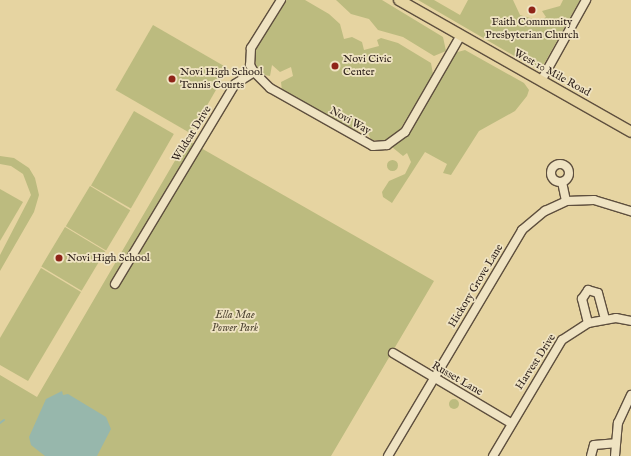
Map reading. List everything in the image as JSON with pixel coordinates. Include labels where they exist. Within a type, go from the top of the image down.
[{"type":"main road","name":"West 10 Mile Road","points":[[405,2],[631,132]]},
{"type":"street","points":[[254,72],[250,65],[251,48],[281,0]]},
{"type":"street","points":[[541,80],[586,0]]},
{"type":"street","name":"Novi Way","points":[[254,72],[270,88],[358,138],[373,146],[387,145],[405,132],[461,35]]},
{"type":"street","name":"Wildcat Drive","points":[[115,284],[234,84],[254,72]]},
{"type":"street","points":[[562,182],[566,202]]},
{"type":"street","name":"Hickory Grove Lane","points":[[388,456],[522,230],[545,211],[566,202],[594,200],[631,211]]},
{"type":"street","points":[[588,323],[582,299],[588,290],[598,293],[605,319]]},
{"type":"street","name":"Harvest Drive","points":[[493,456],[555,348],[570,333],[588,323],[605,319],[631,321]]},
{"type":"street","name":"Russet Lane","points":[[392,354],[511,423]]},
{"type":"street","points":[[615,456],[615,443],[620,418],[631,395]]},
{"type":"street","points":[[591,456],[594,445],[615,443]]},
{"type":"green space","points":[[287,0],[305,0],[329,14],[340,24],[344,39],[352,37],[362,42],[364,50],[379,46],[377,40],[381,38],[398,43],[431,63],[433,74],[398,133],[387,140],[371,140],[367,130],[354,125],[358,130],[354,132],[282,91],[281,82],[293,76],[291,67],[280,72],[272,65],[270,76],[259,74],[255,60],[256,49]]},
{"type":"green space","points":[[336,0],[382,0],[443,37],[446,51],[434,56],[403,37],[378,30],[369,19],[351,14]]},
{"type":"green space","points":[[418,0],[434,0],[460,15],[468,0],[513,0],[520,15],[540,21],[546,17],[542,11],[560,6],[563,0],[580,0],[544,64],[535,68]]},
{"type":"green space","name":"Novi High School Tennis Courts","points":[[153,25],[228,68],[191,133],[116,90]]},
{"type":"green space","points":[[465,50],[524,83],[529,90],[527,96],[515,111],[479,131],[451,175],[443,173],[447,164],[425,152],[392,203],[383,197],[382,192],[389,181],[405,174],[411,162],[407,153],[403,156],[392,147],[409,132],[454,53]]},
{"type":"green space","points":[[134,111],[174,134],[131,208],[91,185]]},
{"type":"green space","name":"Ella Mae Power Park","points":[[187,140],[434,281],[331,456],[0,456],[0,375],[37,397]]},
{"type":"green space","points":[[0,156],[14,158],[29,168],[35,178],[39,195],[34,212],[0,271],[0,255],[31,195],[23,174],[11,166],[0,164]]},
{"type":"green space","points":[[392,159],[396,161],[398,165],[396,169],[392,171],[388,169],[386,165],[388,161]]},
{"type":"green space","points":[[90,186],[130,210],[106,250],[66,226]]},
{"type":"green space","points":[[0,189],[23,202],[0,241]]},
{"type":"green space","points":[[65,227],[105,251],[82,291],[41,266]]},
{"type":"green space","points":[[41,268],[81,292],[28,381],[0,365],[0,338]]},
{"type":"green space","points":[[454,399],[459,404],[454,409],[449,404]]},
{"type":"water","points":[[62,391],[63,395],[68,394],[106,417],[111,429],[97,456],[45,456],[31,445],[29,437],[46,399]]},
{"type":"waterway","points":[[0,423],[4,420]]},
{"type":"place","name":"Faith Community Presbyterian Church","points":[[532,10]]},
{"type":"place","name":"Novi Civic Center","points":[[335,66]]},
{"type":"place","name":"Novi High School Tennis Courts","points":[[172,79]]},
{"type":"place","name":"Novi High School","points":[[59,258]]}]
